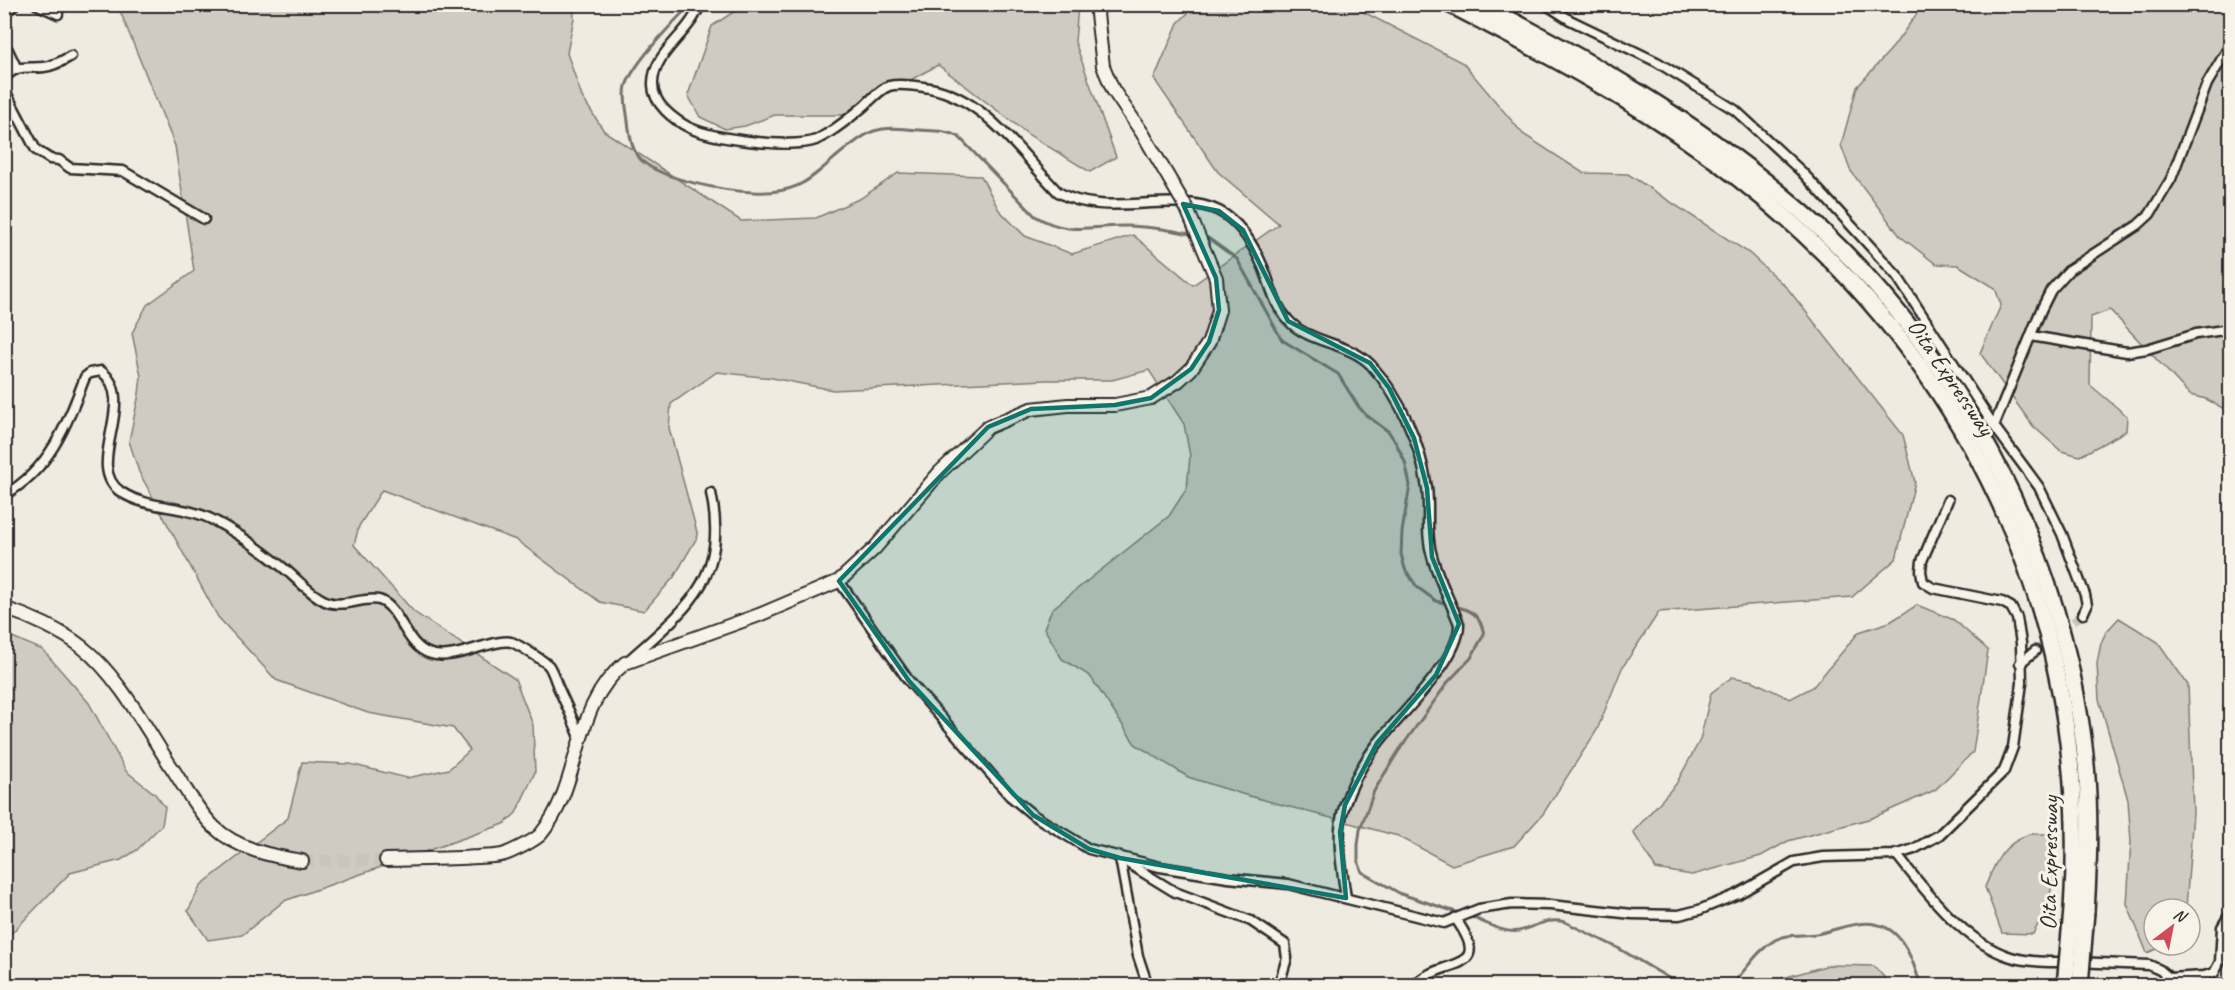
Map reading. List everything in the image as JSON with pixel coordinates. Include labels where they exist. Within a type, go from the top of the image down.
[{"type":"highway","name":"Oita Expressway","points":[[1449,4],[1600,85],[1732,172],[1832,260],[1920,364],[1964,432],[2013,528],[2051,643],[2066,722],[2074,792],[2080,986]]},
{"type":"highway","name":"Oita Expressway","points":[[1480,4],[1608,73],[1686,123],[1784,197],[1842,252],[1891,304],[1933,356],[1965,406],[1997,462],[2046,576],[2064,638],[2080,719],[2088,792],[2088,866],[2065,986]]},
{"type":"street","points":[[4,14],[15,4]]},
{"type":"street","points":[[36,4],[58,14]]},
{"type":"street","points":[[701,4],[656,68],[653,85],[657,102],[690,128],[716,135],[779,144],[799,143],[816,140],[843,122],[886,87],[893,85],[930,88],[953,95],[993,122],[1052,185],[1071,200],[1089,203],[1194,204],[1219,212],[1243,230],[1263,267],[1275,301],[1288,321],[1299,330],[1344,347],[1370,363],[1389,388],[1414,438],[1427,488],[1429,541],[1432,557],[1460,624],[1460,632],[1436,675],[1377,743],[1355,780],[1344,809],[1340,832],[1341,866],[1346,898]]},
{"type":"street","points":[[625,663],[770,610],[839,581],[875,548],[940,472],[988,427],[1031,409],[1068,405],[1115,405],[1151,398],[1178,381],[1191,369],[1209,342],[1219,310],[1216,278],[1186,210],[1143,134],[1113,90],[1103,66],[1097,14],[1100,4]]},
{"type":"street","points":[[1545,4],[1570,20],[1657,62],[1735,110],[1760,131],[1809,180],[1898,276],[1994,426],[2039,488],[2058,525],[2085,595],[2087,605],[2083,614]]},
{"type":"street","points":[[1994,426],[2051,290],[2069,270],[2138,225],[2150,214],[2171,179],[2207,84],[2230,45]]},
{"type":"street","points":[[4,47],[8,50],[17,69]]},
{"type":"street","points":[[4,79],[12,70],[58,64],[71,56]]},
{"type":"street","points":[[4,89],[36,150],[50,159],[59,160],[70,168],[123,171],[204,219]]},
{"type":"street","points":[[2031,336],[2127,352],[2147,349],[2196,334],[2230,329]]},
{"type":"street","points":[[4,495],[20,487],[50,454],[66,428],[85,377],[90,373],[101,371],[110,377],[115,390],[107,470],[112,484],[120,491],[136,500],[183,508],[215,521],[264,552],[314,594],[327,602],[378,600],[386,604],[413,643],[430,654],[444,655],[490,644],[511,642],[549,665],[580,737]]},
{"type":"street","points":[[386,860],[504,855],[540,836],[560,803],[574,765],[580,737],[598,694],[610,676],[682,612],[707,577],[716,525],[711,493]]},
{"type":"street","points":[[839,581],[909,681],[1010,796],[1033,815],[1089,849],[1120,858],[1228,878],[1288,884],[1444,922],[1479,909],[1512,904],[1550,905],[1632,914],[1679,915],[1699,910],[1738,894],[1794,862],[1823,857],[1896,854],[1914,849],[1938,835],[2004,771],[2013,747],[2022,683],[2021,643],[2017,618],[2012,608],[1992,598],[1933,588],[1923,582],[1922,561],[1948,500]]},
{"type":"street","points":[[4,608],[22,614],[66,636],[82,647],[111,676],[189,794],[215,827],[242,845],[271,856],[302,861]]},
{"type":"street","points":[[2020,663],[2035,651]]},
{"type":"street","points":[[1896,854],[1920,885],[1969,934],[1998,952],[2035,962],[2149,965],[2179,986]]},
{"type":"street","points":[[1120,858],[1138,956],[1148,986]]},
{"type":"street","points":[[1120,858],[1155,882],[1251,921],[1285,944],[1287,958],[1280,981],[1285,986]]},
{"type":"street","points":[[2170,978],[2204,976],[2214,973],[2220,962],[2222,927],[2230,914]]},
{"type":"street","points":[[1414,986],[1425,976],[1464,960],[1470,953],[1469,939],[1455,918]]},
{"type":"highlighted area","points":[[1183,204],[1219,211],[1243,230],[1288,321],[1370,363],[1389,388],[1414,438],[1427,488],[1432,557],[1459,624],[1436,675],[1377,743],[1345,805],[1340,832],[1346,898],[1120,858],[1089,849],[1033,815],[909,681],[839,581],[988,427],[1031,409],[1115,405],[1151,398],[1191,369],[1209,342],[1219,310],[1216,278]]},
{"type":"shaded area","points":[[121,4],[573,5],[574,18],[567,53],[582,97],[604,131],[741,221],[816,218],[861,198],[898,173],[981,176],[999,210],[1025,236],[1072,254],[1133,235],[1193,285],[1279,224],[1218,172],[1154,79],[1178,23],[1196,5],[1350,5],[1463,63],[1523,134],[1583,173],[1628,174],[1749,253],[1788,289],[1903,435],[1915,482],[1896,559],[1852,597],[1659,612],[1622,668],[1597,730],[1543,814],[1514,846],[1452,865],[1398,836],[1188,777],[1135,744],[1090,676],[1062,659],[1044,628],[1052,609],[1169,516],[1187,488],[1190,456],[1184,424],[1149,370],[1112,380],[1046,380],[833,390],[772,378],[717,372],[671,404],[669,428],[698,536],[674,577],[644,611],[600,602],[516,540],[382,490],[359,526],[354,545],[414,612],[515,679],[533,725],[535,772],[516,813],[504,824],[284,901],[242,935],[208,940],[188,911],[201,885],[288,818],[302,762],[350,764],[407,778],[449,769],[470,750],[453,728],[368,713],[276,680],[218,617],[139,472],[129,441],[141,376],[132,333],[147,305],[194,271],[175,146],[120,11]]},
{"type":"shaded area","points":[[744,5],[1078,5],[1075,42],[1116,157],[1090,172],[1029,135],[938,65],[846,115],[775,115],[745,126],[725,129],[700,117],[688,95],[712,26]]},
{"type":"shaded area","points":[[1923,5],[2230,5],[2230,412],[2206,399],[2190,395],[2110,310],[2091,317],[2090,385],[2127,416],[2126,431],[2080,456],[2061,451],[2033,426],[1980,353],[2001,305],[1995,288],[1958,265],[1936,264],[1900,236],[1850,170],[1841,145],[1857,87],[1893,47]]},
{"type":"shaded area","points":[[1917,605],[1954,620],[1988,650],[1973,752],[1935,790],[1872,818],[1788,841],[1761,856],[1692,875],[1656,869],[1633,832],[1676,784],[1700,740],[1711,693],[1732,677],[1753,681],[1790,699],[1813,687],[1859,632],[1890,622]]},
{"type":"shaded area","points":[[2119,618],[2158,642],[2188,685],[2193,812],[2187,897],[2142,897],[2142,941],[2127,904],[2131,841],[2128,800],[2099,699],[2097,663],[2106,632]]},
{"type":"shaded area","points":[[5,634],[43,650],[89,703],[126,771],[155,794],[165,807],[162,825],[137,850],[121,860],[70,873],[5,940]]},
{"type":"shaded area","points":[[2029,834],[2049,834],[2055,875],[2046,909],[2033,934],[2002,933],[1985,887],[2001,855],[2012,844]]},
{"type":"shaded area","points":[[1829,965],[1874,966],[1891,985],[1772,985],[1783,978]]},
{"type":"waterway","points":[[691,4],[645,55],[630,76],[625,90],[629,132],[635,151],[641,160],[663,173],[678,179],[727,189],[753,192],[785,190],[808,180],[851,145],[874,131],[891,128],[939,131],[958,136],[1035,216],[1048,222],[1070,228],[1130,226],[1194,235]]},
{"type":"waterway","points":[[1203,237],[1208,238],[1237,259],[1282,340],[1338,374],[1358,406],[1389,432],[1405,462],[1410,485],[1402,532],[1401,554],[1405,569],[1417,587],[1436,601],[1448,604]]},
{"type":"waterway","points":[[1454,606],[1474,614],[1484,634],[1471,658],[1448,682],[1398,752],[1374,791],[1360,830],[1358,861],[1362,872],[1401,894],[1462,914]]},
{"type":"waterway","points":[[1469,916],[1500,929],[1513,931],[1547,922],[1565,922],[1618,948],[1682,986]]},
{"type":"waterway","points":[[1730,986],[1762,950],[1775,940],[1785,936],[1816,934],[1867,923],[1880,925],[1899,938],[1906,948],[1921,986]]},
{"type":"tunnel","points":[[2035,651],[2083,614]]},
{"type":"tunnel","points":[[302,861],[386,860]]}]
